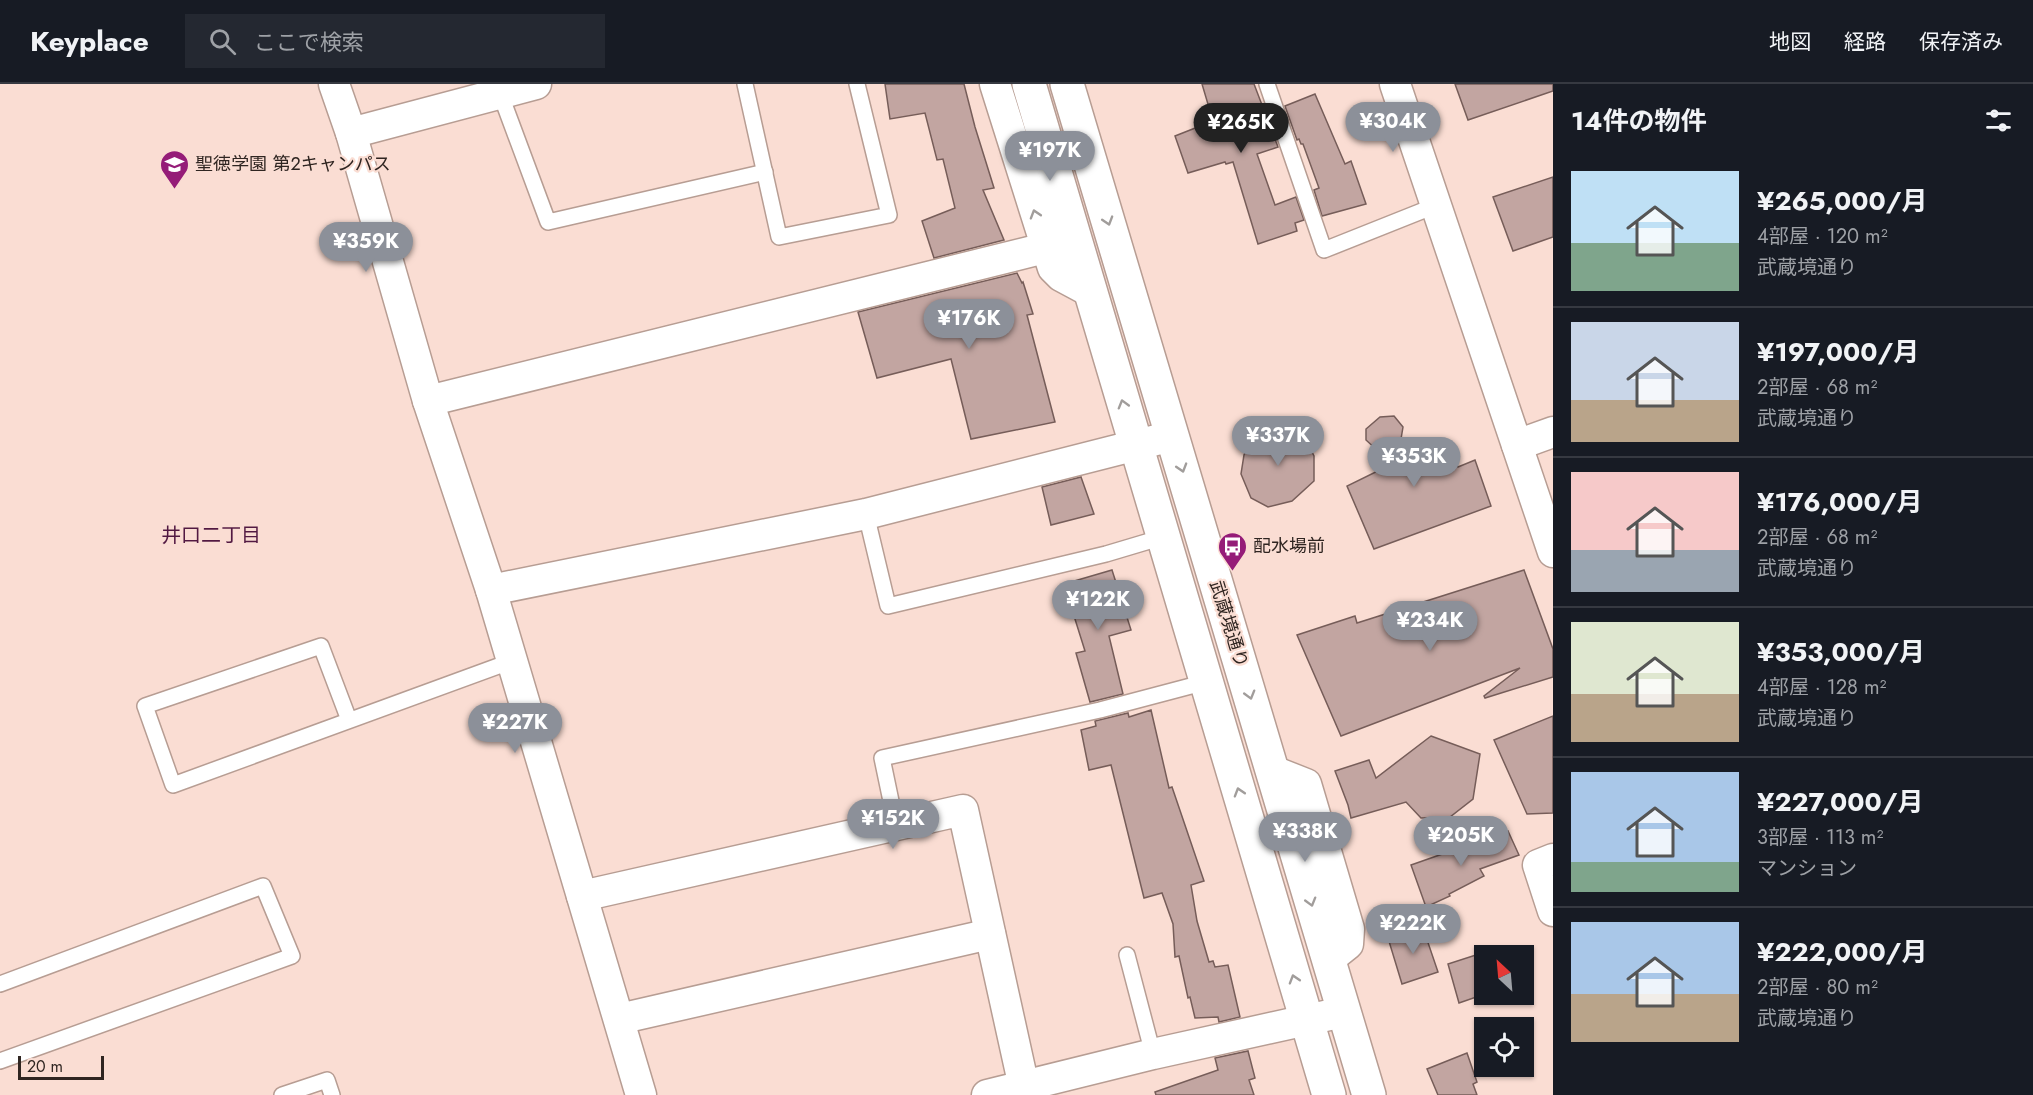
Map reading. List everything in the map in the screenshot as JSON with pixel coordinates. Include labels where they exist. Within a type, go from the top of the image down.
[{"type":"main road","points":[[1029,84],[1329,1095]]},
{"type":"main road","name":"武蔵境通り","points":[[1067,84],[1369,1095]]},
{"type":"main road","points":[[1194,641],[1198,594],[1186,547],[1190,541],[1197,542],[1206,549]]},
{"type":"street","points":[[334,84],[351,133],[428,400],[491,590],[641,1095]]},
{"type":"street","points":[[351,133],[536,84]]},
{"type":"street","points":[[995,84],[1053,268],[1061,276],[1089,291]]},
{"type":"street","points":[[1395,84],[1553,552]]},
{"type":"street","points":[[428,400],[1045,248]]},
{"type":"street","points":[[1517,445],[1553,432]]},
{"type":"street","points":[[491,590],[866,514],[1172,436]]},
{"type":"street","points":[[582,896],[963,810],[1024,1087]]},
{"type":"street","points":[[1553,859],[1538,865],[1553,912]]},
{"type":"street","points":[[619,1019],[990,934]]},
{"type":"street","points":[[987,1095],[1153,1054],[1343,1012]]},
{"type":"lane","points":[[745,84],[779,237],[888,215],[857,84]]},
{"type":"lane","points":[[1267,84],[1324,250],[1437,205]]},
{"type":"lane","points":[[500,93],[548,222],[765,172]]},
{"type":"lane","points":[[866,514],[888,606],[1106,554],[1163,537]]},
{"type":"lane","points":[[349,720],[321,646],[145,706],[173,785],[512,661]]},
{"type":"lane","points":[[896,825],[882,758],[1100,710],[1206,682]]},
{"type":"lane","points":[[0,984],[263,886],[292,957],[0,1061]]},
{"type":"lane","points":[[1126,955],[1153,1054]]},
{"type":"lane","points":[[282,1095],[327,1080],[332,1095]]},
{"type":"building","points":[[885,84],[964,84],[994,188],[983,190],[1004,240],[934,258],[922,221],[955,208],[943,159],[937,160],[925,113],[890,119]]},
{"type":"building","points":[[1202,84],[1254,84],[1278,147],[1257,154],[1275,205],[1296,197],[1304,220],[1295,223],[1297,231],[1258,244],[1233,162],[1226,164],[1225,162],[1188,173],[1175,136],[1213,121]]},
{"type":"building","points":[[1455,84],[1553,84],[1553,91],[1468,120]]},
{"type":"building","points":[[1315,94],[1345,164],[1351,161],[1366,204],[1322,216],[1314,190],[1319,188],[1303,144],[1299,139],[1297,140],[1285,106]]},
{"type":"building","points":[[1553,177],[1553,237],[1513,251],[1493,197]]},
{"type":"building","points":[[1017,273],[1023,282],[1033,314],[1027,315],[1055,422],[971,439],[951,359],[877,378],[858,312]]},
{"type":"building","points":[[1394,416],[1403,427],[1398,457],[1442,440],[1458,467],[1475,460],[1491,506],[1374,549],[1347,486],[1392,464],[1366,440],[1366,429],[1380,417]]},
{"type":"building","points":[[1270,430],[1287,430],[1304,436],[1314,456],[1314,481],[1292,501],[1268,507],[1251,498],[1241,474],[1248,446],[1254,439]]},
{"type":"building","points":[[1081,477],[1094,514],[1051,525],[1042,487]]},
{"type":"building","points":[[1112,570],[1131,630],[1109,636],[1123,694],[1090,702],[1076,653],[1085,651],[1064,584]]},
{"type":"building","points":[[1524,570],[1553,649],[1553,677],[1485,698],[1484,696],[1520,668],[1341,736],[1297,635],[1355,616],[1357,623]]},
{"type":"building","points":[[1151,710],[1169,788],[1172,787],[1204,881],[1191,885],[1197,921],[1209,962],[1213,961],[1215,967],[1228,965],[1240,1017],[1219,1022],[1218,1017],[1195,1018],[1179,956],[1175,957],[1173,924],[1162,893],[1144,898],[1111,765],[1089,770],[1081,730],[1096,726],[1095,721],[1128,713],[1129,717]]},
{"type":"building","points":[[1553,716],[1553,813],[1527,814],[1494,740]]},
{"type":"building","points":[[1431,736],[1480,754],[1473,799],[1450,817],[1421,818],[1406,802],[1351,818],[1335,771],[1369,760],[1376,778]]},
{"type":"building","points":[[1508,831],[1519,855],[1480,869],[1484,876],[1426,907],[1411,865]]},
{"type":"building","points":[[1422,925],[1438,972],[1402,984],[1388,938]]},
{"type":"building","points":[[1474,956],[1474,998],[1459,1003],[1448,964]]},
{"type":"building","points":[[1248,1051],[1255,1078],[1249,1080],[1254,1095],[1156,1095],[1155,1092],[1218,1070],[1215,1058]]},
{"type":"building","points":[[1467,1053],[1477,1082],[1473,1084],[1477,1095],[1438,1095],[1427,1069]]},
{"type":"place","name":"聖徳学園 第2キャンパス","points":[[174,190]]},
{"type":"place","name":"配水場前","points":[[1232,572]]},
{"type":"district","name":"井口二丁目","points":[[211,535]]}]
